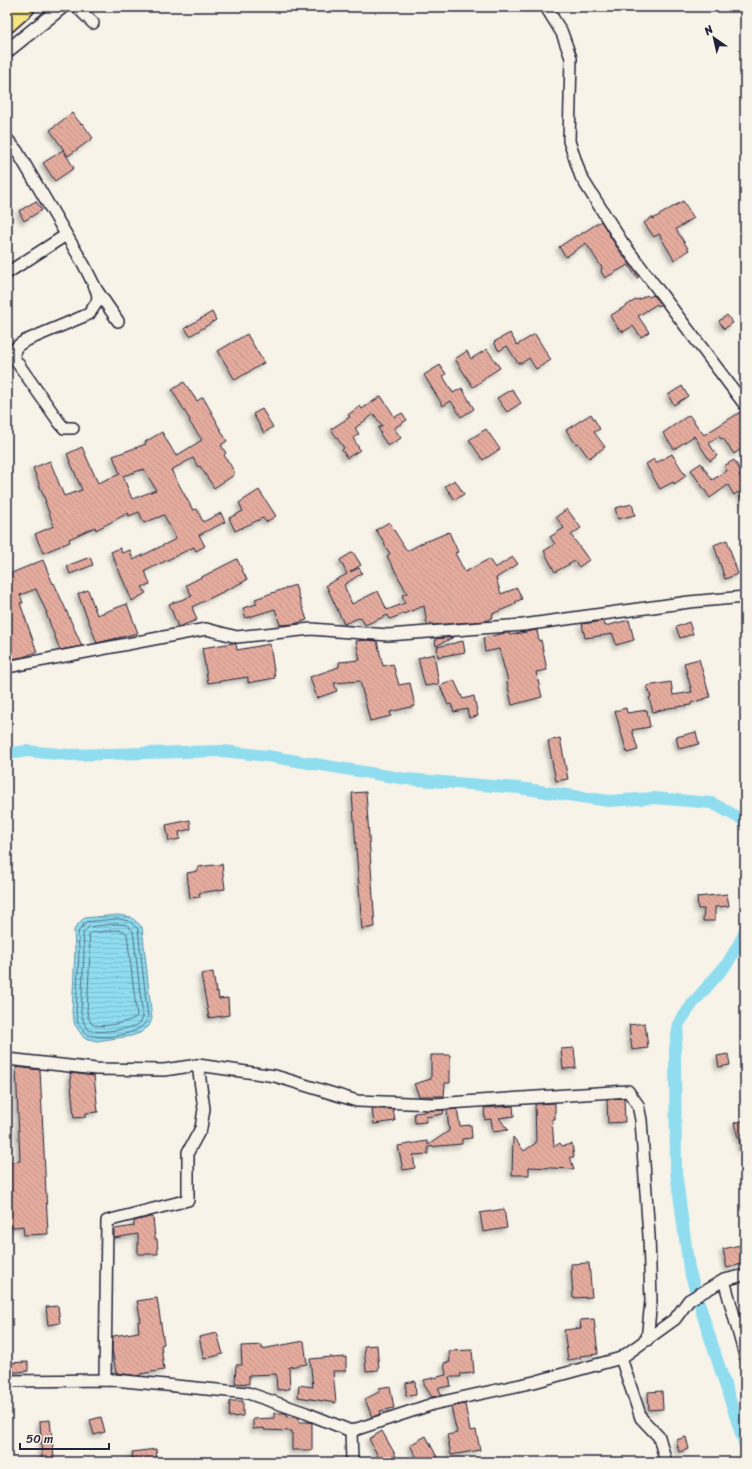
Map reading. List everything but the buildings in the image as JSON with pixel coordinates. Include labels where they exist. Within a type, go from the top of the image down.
[{"type":"highway","points":[[7,23],[25,7]]},
{"type":"street","points":[[7,51],[62,7]]},
{"type":"street","points":[[77,7],[93,23]]},
{"type":"street","points":[[546,7],[562,33],[570,58],[569,141],[581,177],[622,242],[745,405]]},
{"type":"street","points":[[7,139],[17,151],[96,289],[118,321]]},
{"type":"street","points":[[7,273],[66,235]]},
{"type":"street","points":[[73,428],[64,428],[59,422],[14,358],[14,350],[16,346],[26,341],[89,314],[97,302],[98,296],[96,289]]},
{"type":"street","points":[[7,666],[206,629],[237,636],[311,629],[388,635],[523,625],[689,602],[745,597]]},
{"type":"street","points":[[7,1059],[96,1069],[164,1070],[198,1065],[275,1076],[357,1101],[434,1104],[628,1091],[638,1105],[642,1120],[649,1236],[651,1301],[646,1340]]},
{"type":"street","points":[[105,1380],[108,1222],[188,1200],[188,1152],[201,1128],[204,1108],[198,1065]]},
{"type":"street","points":[[7,1380],[105,1380],[212,1389],[248,1394],[306,1413],[351,1431],[433,1404],[534,1382],[621,1358],[675,1320],[689,1300],[724,1280],[745,1275]]},
{"type":"street","points":[[724,1280],[745,1356]]},
{"type":"street","points":[[621,1358],[641,1418],[659,1437],[666,1462]]},
{"type":"street","points":[[351,1431],[352,1462]]},
{"type":"water","points":[[118,915],[131,917],[142,927],[152,1019],[149,1026],[140,1033],[131,1036],[97,1041],[84,1038],[75,1025],[72,1013],[75,951],[74,930],[84,918]]},
{"type":"waterway","points":[[7,754],[27,751],[69,755],[223,751],[267,756],[406,779],[519,788],[609,801],[654,798],[712,803],[743,820],[745,824]]},
{"type":"waterway","points":[[745,930],[727,964],[693,1003],[679,1023],[675,1049],[676,1172],[689,1269],[745,1446]]}]
